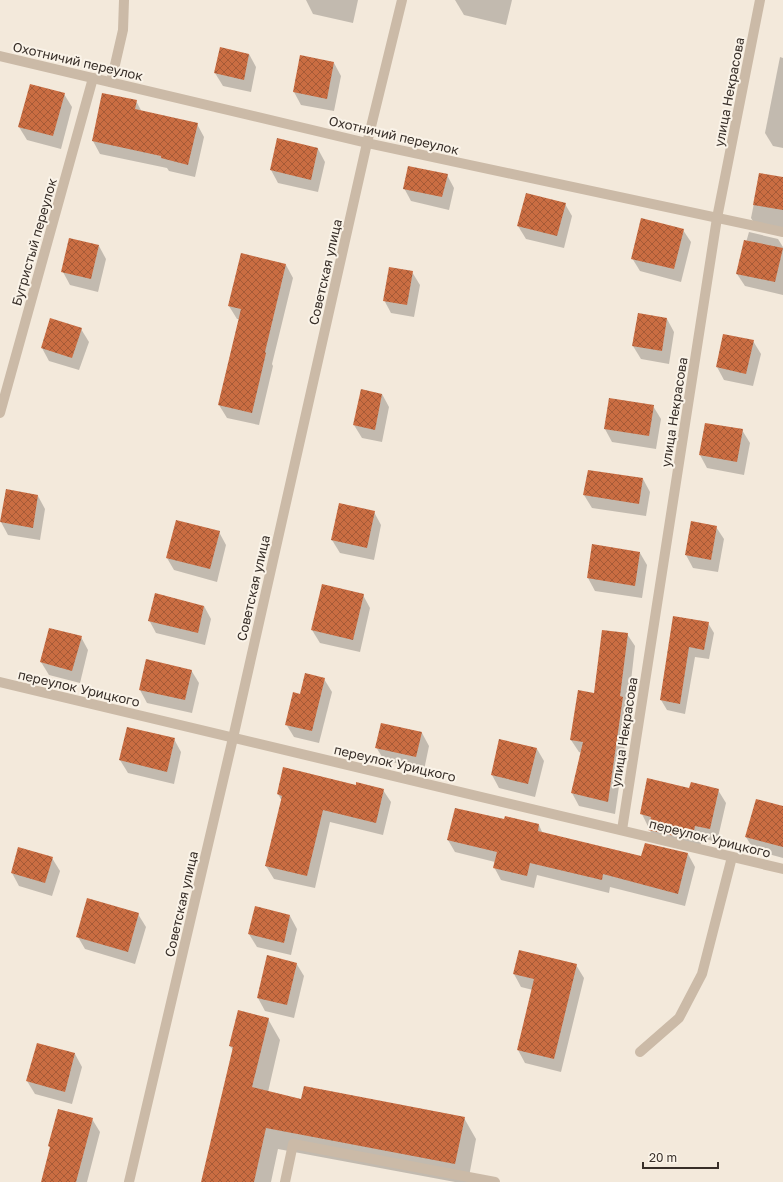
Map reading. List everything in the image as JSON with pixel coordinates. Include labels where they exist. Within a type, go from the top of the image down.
[{"type":"street","points":[[111,82],[123,30],[124,0]]},
{"type":"street","name":"Советская улица","points":[[129,1182],[233,738],[367,143],[402,0]]},
{"type":"street","name":"улица Некрасова","points":[[622,830],[717,218],[760,0]]},
{"type":"street","name":"Охотничий переулок","points":[[0,56],[367,143],[783,232]]},
{"type":"street","name":"Бугристый переулок","points":[[0,413],[93,78]]},
{"type":"street","name":"переулок Урицкого","points":[[0,682],[783,869]]},
{"type":"street","points":[[640,1052],[679,1018],[702,974],[732,857]]},
{"type":"street","points":[[285,1182],[293,1144],[495,1182]]},
{"type":"building","points":[[220,47],[249,54],[244,80],[214,73]]},
{"type":"building","points":[[300,55],[334,62],[327,99],[293,92]]},
{"type":"building","points":[[30,84],[65,93],[53,136],[18,127]]},
{"type":"building","points":[[102,93],[137,100],[135,109],[198,123],[188,165],[161,158],[161,156],[92,141]]},
{"type":"building","points":[[277,138],[318,148],[311,180],[270,170]]},
{"type":"building","points":[[408,166],[448,174],[442,197],[403,189]]},
{"type":"building","points":[[759,173],[783,177],[783,210],[753,205]]},
{"type":"building","points":[[526,193],[566,203],[557,236],[517,226]]},
{"type":"building","points":[[641,218],[684,229],[674,269],[631,259]]},
{"type":"building","points":[[69,238],[99,245],[91,279],[61,272]]},
{"type":"building","points":[[744,240],[783,248],[775,282],[736,274]]},
{"type":"building","points":[[241,253],[286,264],[252,413],[218,405],[241,309],[228,306]]},
{"type":"building","points":[[389,267],[413,271],[407,305],[383,301]]},
{"type":"building","points":[[638,313],[667,318],[662,351],[632,346]]},
{"type":"building","points":[[50,318],[82,328],[72,358],[41,348]]},
{"type":"building","points":[[723,334],[754,340],[746,374],[716,367]]},
{"type":"building","points":[[361,389],[382,394],[375,430],[353,425]]},
{"type":"building","points":[[609,398],[654,405],[649,436],[604,429]]},
{"type":"building","points":[[705,423],[743,429],[737,462],[699,455]]},
{"type":"building","points":[[588,470],[643,478],[639,504],[583,495]]},
{"type":"building","points":[[6,489],[38,495],[33,528],[0,522]]},
{"type":"building","points":[[339,503],[375,511],[367,548],[331,540]]},
{"type":"building","points":[[176,520],[220,531],[210,569],[166,558]]},
{"type":"building","points":[[691,521],[717,526],[711,560],[685,555]]},
{"type":"building","points":[[592,544],[640,552],[635,586],[587,578]]},
{"type":"building","points":[[322,584],[364,594],[353,640],[311,630]]},
{"type":"building","points":[[155,593],[204,606],[198,633],[148,621]]},
{"type":"building","points":[[673,616],[709,622],[704,650],[689,647],[680,704],[660,700]]},
{"type":"building","points":[[49,628],[82,636],[72,671],[40,662]]},
{"type":"building","points":[[602,630],[628,633],[620,696],[623,697],[608,802],[571,793],[583,742],[570,740],[578,690],[594,693]]},
{"type":"building","points":[[146,659],[192,670],[185,700],[139,690]]},
{"type":"building","points":[[305,673],[325,678],[312,731],[285,725],[293,692],[300,694]]},
{"type":"building","points":[[381,723],[422,732],[416,757],[375,748]]},
{"type":"building","points":[[127,727],[175,738],[167,772],[119,760]]},
{"type":"building","points":[[499,739],[537,748],[528,784],[491,775]]},
{"type":"building","points":[[283,767],[356,785],[356,782],[384,789],[376,823],[323,810],[307,876],[265,866],[282,796],[277,794]]},
{"type":"building","points":[[647,778],[689,788],[691,782],[719,789],[710,829],[695,826],[692,840],[648,830],[651,817],[640,814]]},
{"type":"building","points":[[756,799],[783,806],[783,847],[745,837]]},
{"type":"building","points":[[455,808],[504,819],[505,816],[539,824],[538,831],[641,856],[645,843],[688,853],[678,894],[603,874],[602,880],[530,863],[527,876],[493,868],[497,852],[447,840]]},
{"type":"building","points":[[18,847],[53,857],[45,883],[11,873]]},
{"type":"building","points":[[87,898],[139,913],[128,952],[76,937]]},
{"type":"building","points":[[255,906],[290,915],[284,943],[248,934]]},
{"type":"building","points":[[519,950],[577,964],[554,1059],[517,1050],[534,979],[513,974]]},
{"type":"building","points":[[267,955],[297,963],[287,1005],[257,998]]},
{"type":"building","points":[[238,1010],[269,1018],[252,1087],[301,1099],[304,1086],[465,1117],[455,1164],[266,1128],[254,1182],[201,1182],[233,1047],[229,1046]]},
{"type":"building","points":[[37,1043],[75,1053],[65,1092],[26,1081]]},
{"type":"building","points":[[58,1109],[93,1118],[76,1182],[41,1182],[50,1147],[48,1146]]}]
